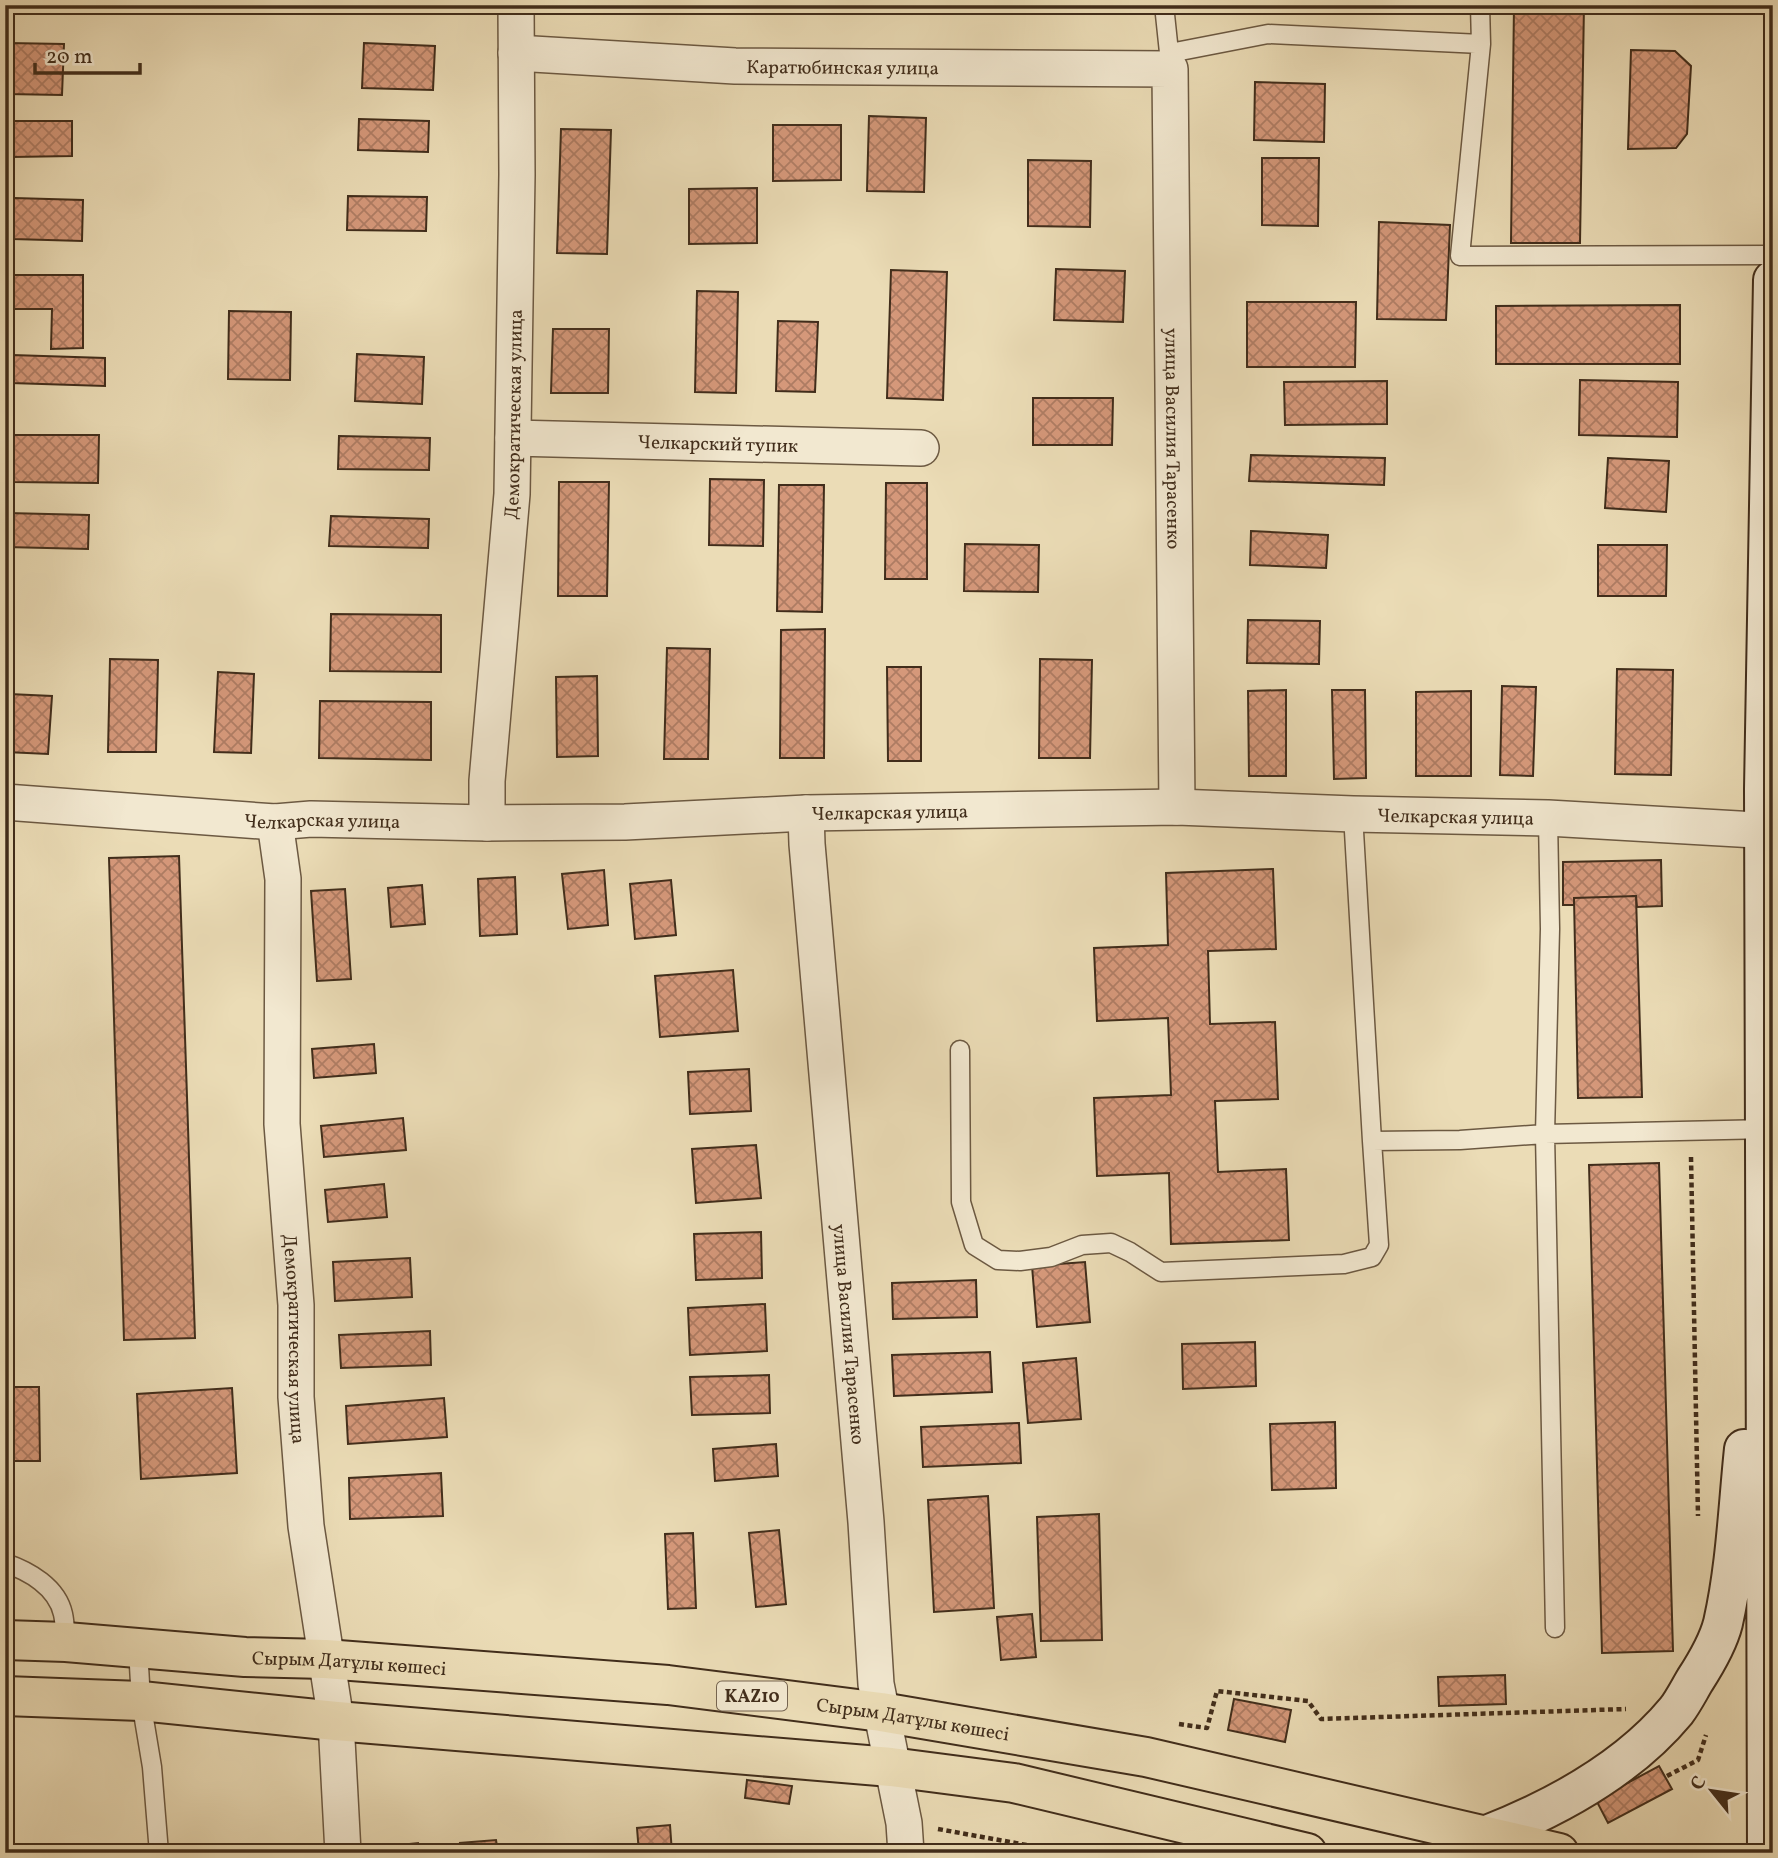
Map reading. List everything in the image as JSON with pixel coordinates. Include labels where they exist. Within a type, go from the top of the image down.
[{"type":"highway","name":"Сырым Датұлы көшесі","points":[[5,1640],[66,1642],[245,1657],[325,1659],[668,1685],[881,1712],[1146,1757],[1559,1853]]},
{"type":"highway","points":[[5,1696],[141,1700],[336,1721],[891,1767],[1014,1783],[1307,1853]]},
{"type":"main road","points":[[1767,1853],[1765,1334],[1769,1129],[1768,789],[1773,281]]},
{"type":"main road","points":[[1487,1835],[1528,1819],[1568,1797],[1602,1777],[1638,1749],[1676,1710],[1707,1660],[1723,1625],[1745,1436],[1765,1334]]},
{"type":"street","name":"Демократическая улица","points":[[486,823],[487,781],[512,494],[517,175],[516,5]]},
{"type":"street","name":"Каратюбинская улица","points":[[516,53],[735,66],[1170,61]]},
{"type":"street","name":"улица Василия Тарасенко","points":[[1170,61],[1177,807]]},
{"type":"street","name":"Челкарский тупик","points":[[513,439],[921,448]]},
{"type":"street","name":"Челкарская улица","points":[[5,802],[275,822],[311,819],[486,823],[625,822],[806,813],[1177,807],[1549,818],[1769,831]]},
{"type":"street","name":"улица Василия Тарасенко","points":[[806,813],[866,1522],[876,1685],[905,1838]]},
{"type":"street","name":"Демократическая улица","points":[[275,822],[284,879],[282,1124],[296,1305],[296,1397],[306,1526],[336,1721],[343,1853]]},
{"type":"lane","points":[[1164,5],[1170,61],[1268,34],[1481,44]]},
{"type":"lane","points":[[1480,5],[1481,44],[1460,256],[1773,255]]},
{"type":"lane","points":[[960,1050],[961,1202],[974,1245],[998,1260],[1020,1261],[1051,1257],[1082,1245],[1111,1243],[1161,1272],[1345,1264],[1372,1257],[1379,1245],[1353,814]]},
{"type":"lane","points":[[1549,818],[1550,929],[1545,1134],[1555,1628]]},
{"type":"lane","points":[[1372,1141],[1769,1129]]},
{"type":"lane","points":[[5,1563],[23,1569],[55,1594],[63,1613],[66,1642]]},
{"type":"lane","points":[[138,1648],[141,1700],[152,1767],[159,1853]]},
{"type":"path","points":[[1690,1131],[1698,1520]]},
{"type":"path","points":[[1166,1722],[1208,1727],[1217,1691],[1308,1701],[1321,1719],[1633,1709]]},
{"type":"path","points":[[905,1838],[1071,1853]]},
{"type":"building","points":[[1514,5],[1584,5],[1580,243],[1511,243]]},
{"type":"building","points":[[1625,5],[1692,5],[1692,13],[1625,13]]},
{"type":"building","points":[[8,43],[64,44],[62,95],[7,94]]},
{"type":"building","points":[[364,43],[435,46],[433,90],[362,88]]},
{"type":"building","points":[[1631,50],[1675,51],[1691,66],[1687,134],[1676,148],[1628,149]]},
{"type":"building","points":[[1255,82],[1325,84],[1324,142],[1254,140]]},
{"type":"building","points":[[869,116],[926,118],[924,192],[867,191]]},
{"type":"building","points":[[359,119],[429,121],[428,152],[358,150]]},
{"type":"building","points":[[12,121],[72,121],[72,156],[13,157]]},
{"type":"building","points":[[773,125],[841,125],[841,180],[773,181]]},
{"type":"building","points":[[561,129],[611,130],[607,254],[557,253]]},
{"type":"building","points":[[1262,158],[1319,158],[1318,226],[1262,225]]},
{"type":"building","points":[[1028,160],[1091,161],[1090,227],[1028,226]]},
{"type":"building","points":[[757,188],[757,243],[689,244],[689,189]]},
{"type":"building","points":[[348,196],[427,197],[426,231],[347,230]]},
{"type":"building","points":[[14,198],[83,200],[82,241],[13,239]]},
{"type":"building","points":[[1379,222],[1450,225],[1446,320],[1377,319]]},
{"type":"building","points":[[1056,269],[1125,271],[1123,322],[1054,320]]},
{"type":"building","points":[[891,270],[947,272],[943,400],[887,398]]},
{"type":"building","points":[[10,275],[83,275],[83,348],[51,349],[52,309],[11,309]]},
{"type":"building","points":[[697,291],[738,292],[736,393],[695,392]]},
{"type":"building","points":[[1247,302],[1356,302],[1355,367],[1247,367]]},
{"type":"building","points":[[1680,305],[1680,364],[1496,364],[1496,306]]},
{"type":"building","points":[[229,311],[291,312],[290,380],[228,379]]},
{"type":"building","points":[[778,321],[818,322],[815,392],[776,391]]},
{"type":"building","points":[[553,329],[609,329],[608,393],[551,393]]},
{"type":"building","points":[[357,354],[424,357],[422,404],[355,401]]},
{"type":"building","points":[[12,355],[105,358],[105,386],[11,383]]},
{"type":"building","points":[[1580,380],[1678,382],[1677,437],[1579,435]]},
{"type":"building","points":[[1387,381],[1387,424],[1285,425],[1284,382]]},
{"type":"building","points":[[1033,398],[1113,398],[1112,445],[1033,445]]},
{"type":"building","points":[[12,435],[99,435],[98,483],[12,482]]},
{"type":"building","points":[[339,436],[430,438],[429,470],[338,469]]},
{"type":"building","points":[[1251,455],[1385,458],[1384,485],[1249,481]]},
{"type":"building","points":[[1608,458],[1669,461],[1666,512],[1605,508]]},
{"type":"building","points":[[710,479],[764,480],[763,546],[709,545]]},
{"type":"building","points":[[559,482],[609,482],[607,596],[558,596]]},
{"type":"building","points":[[886,483],[927,483],[927,579],[885,579]]},
{"type":"building","points":[[779,485],[824,485],[822,612],[777,611]]},
{"type":"building","points":[[7,513],[89,515],[88,549],[6,547]]},
{"type":"building","points":[[331,516],[429,519],[428,548],[329,546]]},
{"type":"building","points":[[1251,531],[1328,535],[1326,568],[1250,565]]},
{"type":"building","points":[[965,544],[1039,545],[1038,592],[964,591]]},
{"type":"building","points":[[1598,545],[1667,545],[1666,596],[1598,596]]},
{"type":"building","points":[[331,614],[441,615],[441,672],[330,671]]},
{"type":"building","points":[[1248,620],[1320,621],[1319,664],[1247,663]]},
{"type":"building","points":[[825,629],[824,758],[780,758],[781,630]]},
{"type":"building","points":[[667,648],[710,649],[708,759],[664,759]]},
{"type":"building","points":[[110,659],[158,660],[156,752],[108,752]]},
{"type":"building","points":[[1040,659],[1092,660],[1090,758],[1039,758]]},
{"type":"building","points":[[887,667],[921,667],[921,761],[888,761]]},
{"type":"building","points":[[1617,669],[1673,670],[1671,775],[1615,774]]},
{"type":"building","points":[[218,672],[254,674],[251,753],[214,752]]},
{"type":"building","points":[[597,676],[598,756],[557,757],[556,677]]},
{"type":"building","points":[[1502,686],[1536,687],[1533,776],[1500,775]]},
{"type":"building","points":[[1286,690],[1286,776],[1249,776],[1248,691]]},
{"type":"building","points":[[1332,690],[1365,690],[1366,778],[1334,779]]},
{"type":"building","points":[[1471,691],[1471,776],[1416,776],[1416,692]]},
{"type":"building","points":[[9,694],[52,696],[48,754],[6,752]]},
{"type":"building","points":[[320,701],[431,702],[431,760],[319,758]]},
{"type":"building","points":[[179,856],[195,1338],[124,1340],[109,858]]},
{"type":"building","points":[[1661,860],[1662,906],[1637,907],[1636,896],[1574,898],[1574,905],[1563,905],[1563,862]]},
{"type":"building","points":[[1273,869],[1276,949],[1208,951],[1210,1024],[1275,1022],[1278,1099],[1215,1101],[1218,1172],[1286,1169],[1289,1240],[1171,1244],[1169,1173],[1097,1176],[1094,1098],[1171,1095],[1168,1018],[1097,1021],[1094,948],[1168,945],[1166,873]]},
{"type":"building","points":[[604,870],[608,925],[568,929],[562,874]]},
{"type":"building","points":[[515,877],[517,934],[480,936],[478,879]]},
{"type":"building","points":[[671,880],[676,935],[635,939],[630,884]]},
{"type":"building","points":[[422,885],[425,924],[391,927],[388,888]]},
{"type":"building","points":[[345,889],[351,979],[317,981],[311,891]]},
{"type":"building","points":[[1636,896],[1642,1097],[1578,1098],[1574,898]]},
{"type":"building","points":[[733,970],[738,1031],[660,1037],[655,976]]},
{"type":"building","points":[[374,1044],[376,1073],[314,1078],[312,1049]]},
{"type":"building","points":[[749,1069],[751,1111],[690,1114],[688,1072]]},
{"type":"building","points":[[403,1118],[406,1150],[324,1157],[321,1126]]},
{"type":"building","points":[[756,1145],[761,1198],[696,1203],[692,1149]]},
{"type":"building","points":[[1659,1163],[1673,1651],[1602,1653],[1589,1165]]},
{"type":"building","points":[[384,1184],[387,1217],[328,1222],[325,1190]]},
{"type":"building","points":[[761,1232],[762,1278],[696,1280],[694,1234]]},
{"type":"building","points":[[410,1258],[412,1297],[335,1301],[333,1262]]},
{"type":"building","points":[[1085,1262],[1090,1322],[1037,1327],[1032,1266]]},
{"type":"building","points":[[976,1280],[977,1317],[893,1319],[892,1283]]},
{"type":"building","points":[[765,1304],[767,1351],[690,1355],[688,1308]]},
{"type":"building","points":[[430,1331],[431,1365],[341,1368],[339,1335]]},
{"type":"building","points":[[1255,1342],[1256,1386],[1183,1389],[1182,1344]]},
{"type":"building","points":[[990,1352],[992,1392],[894,1396],[892,1355]]},
{"type":"building","points":[[1076,1358],[1081,1419],[1028,1423],[1023,1363]]},
{"type":"building","points":[[769,1375],[770,1413],[692,1415],[690,1377]]},
{"type":"building","points":[[5,1387],[39,1387],[40,1461],[5,1461]]},
{"type":"building","points":[[232,1388],[237,1473],[141,1479],[137,1394]]},
{"type":"building","points":[[444,1398],[447,1437],[348,1444],[346,1406]]},
{"type":"building","points":[[1335,1422],[1336,1488],[1272,1490],[1270,1424]]},
{"type":"building","points":[[1019,1423],[1021,1463],[923,1467],[921,1427]]},
{"type":"building","points":[[776,1444],[778,1476],[715,1481],[713,1449]]},
{"type":"building","points":[[441,1473],[443,1516],[350,1519],[349,1478]]},
{"type":"building","points":[[988,1496],[994,1608],[934,1612],[928,1500]]},
{"type":"building","points":[[1099,1514],[1102,1640],[1041,1641],[1037,1517]]},
{"type":"building","points":[[779,1530],[786,1604],[756,1607],[749,1533]]},
{"type":"building","points":[[693,1533],[696,1608],[668,1609],[665,1534]]},
{"type":"building","points":[[1032,1614],[1036,1657],[1001,1660],[997,1617]]},
{"type":"building","points":[[1505,1675],[1506,1704],[1439,1706],[1438,1677]]},
{"type":"building","points":[[1234,1699],[1291,1710],[1285,1742],[1228,1730]]},
{"type":"building","points":[[1659,1766],[1672,1789],[1608,1823],[1596,1800]]},
{"type":"building","points":[[747,1780],[792,1786],[789,1804],[745,1798]]},
{"type":"building","points":[[670,1825],[672,1853],[639,1853],[637,1828]]},
{"type":"building","points":[[496,1840],[498,1853],[461,1853],[460,1843]]},
{"type":"building","points":[[418,1843],[419,1853],[382,1853],[381,1847]]}]
